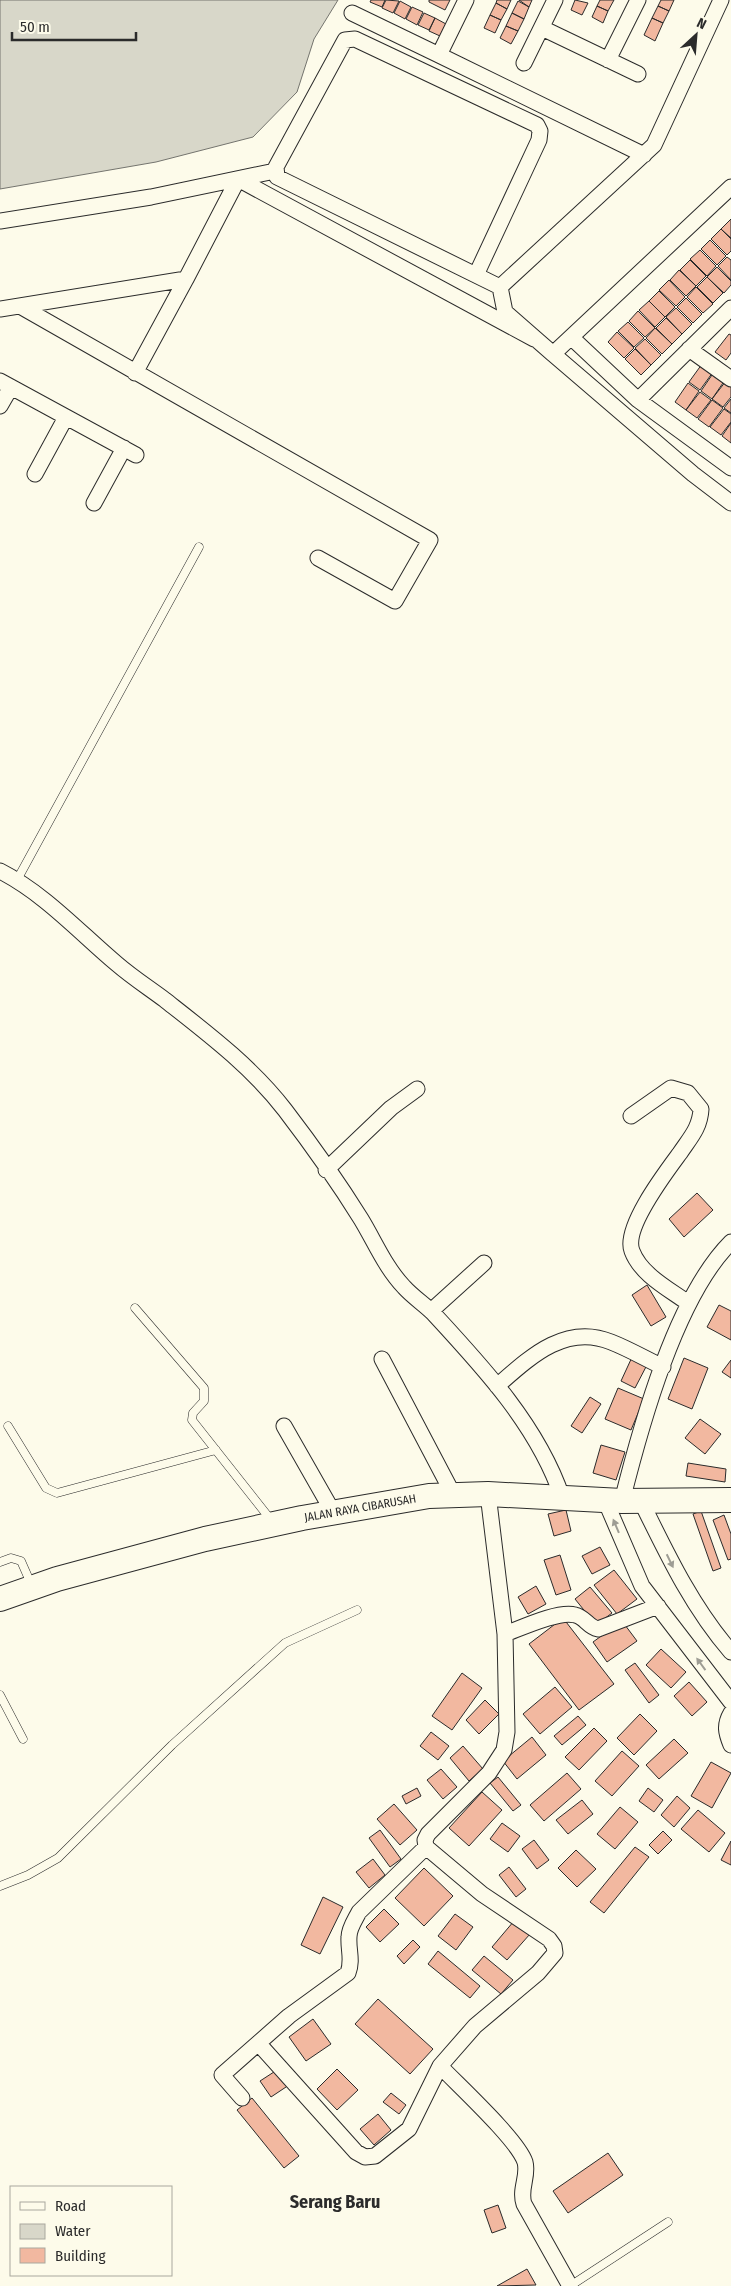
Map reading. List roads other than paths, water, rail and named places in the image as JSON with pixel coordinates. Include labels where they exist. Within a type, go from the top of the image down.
[{"type":"main road","name":"JALAN RAYA CIBARUSAH","points":[[0,1599],[130,1558],[273,1524],[333,1512],[453,1494],[623,1500],[731,1500]]},
{"type":"street","points":[[439,55],[466,0]]},
{"type":"street","points":[[524,63],[555,0]]},
{"type":"street","points":[[608,60],[638,0]]},
{"type":"street","points":[[500,287],[644,155],[658,139],[721,0]]},
{"type":"street","points":[[352,13],[644,155]]},
{"type":"street","points":[[542,28],[638,74]]},
{"type":"street","points":[[476,274],[539,140],[540,131],[537,125],[364,43],[354,39],[345,40],[275,171],[277,177],[500,287],[506,312],[534,339],[693,474],[731,503]]},
{"type":"street","points":[[0,221],[151,197],[275,171]]},
{"type":"street","points":[[238,179],[534,339]]},
{"type":"street","points":[[136,373],[238,179]]},
{"type":"street","points":[[553,354],[731,187]]},
{"type":"street","points":[[0,309],[186,279]]},
{"type":"street","points":[[20,306],[430,540],[395,602],[318,558]]},
{"type":"street","points":[[638,400],[731,308]]},
{"type":"street","points":[[572,338],[638,400],[731,468]]},
{"type":"street","points":[[689,349],[731,379]]},
{"type":"street","points":[[0,406],[6,384],[130,452],[94,503]]},
{"type":"street","points":[[35,474],[66,417]]},
{"type":"street","points":[[0,871],[17,880],[75,926],[118,965],[164,999],[229,1052],[275,1098],[361,1218],[387,1266],[404,1287],[431,1311],[497,1386],[537,1441],[552,1467],[562,1497]]},
{"type":"street","points":[[631,1116],[671,1088],[682,1089],[688,1093],[701,1109],[696,1132],[656,1186],[636,1224],[630,1241],[632,1251],[640,1265],[651,1276],[688,1303]]},
{"type":"street","points":[[326,1170],[391,1108],[417,1089]]},
{"type":"street","points":[[731,1242],[712,1264],[688,1303],[636,1445],[623,1500],[642,1586],[731,1702]]},
{"type":"street","points":[[431,1311],[484,1263]]},
{"type":"street","points":[[497,1386],[533,1355],[563,1338],[584,1337],[600,1339],[663,1367]]},
{"type":"street","points":[[382,1360],[453,1494]]},
{"type":"street","points":[[284,1426],[333,1512]]},
{"type":"street","points":[[259,2044],[356,2152],[365,2157],[375,2156],[409,2129],[440,2066],[474,2026],[538,1973],[555,1953],[554,1946],[549,1939],[482,1894],[426,1847],[425,1840],[428,1834],[488,1773],[504,1750],[508,1719],[505,1634],[488,1494]]},
{"type":"street","points":[[623,1500],[675,1569],[710,1628],[731,1652]]},
{"type":"street","points":[[505,1634],[566,1614],[584,1618],[591,1628],[598,1630],[658,1606]]},
{"type":"street","points":[[731,1713],[727,1720],[726,1733],[731,1745]]},
{"type":"street","points":[[242,2098],[222,2076],[289,2016],[348,1973],[351,1956],[349,1937],[352,1924],[359,1912],[426,1847]]},
{"type":"street","points":[[440,2066],[487,2114],[521,2154],[526,2170],[522,2191],[524,2204],[570,2286]]},
{"type":"lane","points":[[17,880],[200,546]]},
{"type":"lane","points":[[135,1308],[204,1388],[204,1401],[193,1413],[192,1420],[273,1524]]},
{"type":"lane","points":[[8,1426],[46,1488],[57,1493],[69,1492],[216,1450]]},
{"type":"lane","points":[[0,1562],[11,1558],[21,1561],[33,1588]]},
{"type":"lane","points":[[0,1886],[28,1875],[58,1858],[172,1745],[284,1643],[357,1610]]},
{"type":"lane","points":[[0,1695],[23,1739]]},
{"type":"lane","points":[[570,2286],[668,2222]]},
{"type":"water","points":[[0,0],[338,0],[314,39],[297,92],[253,137],[156,162],[0,189]]},
{"type":"district","name":"Serang Baru","points":[[335,2202]]}]
